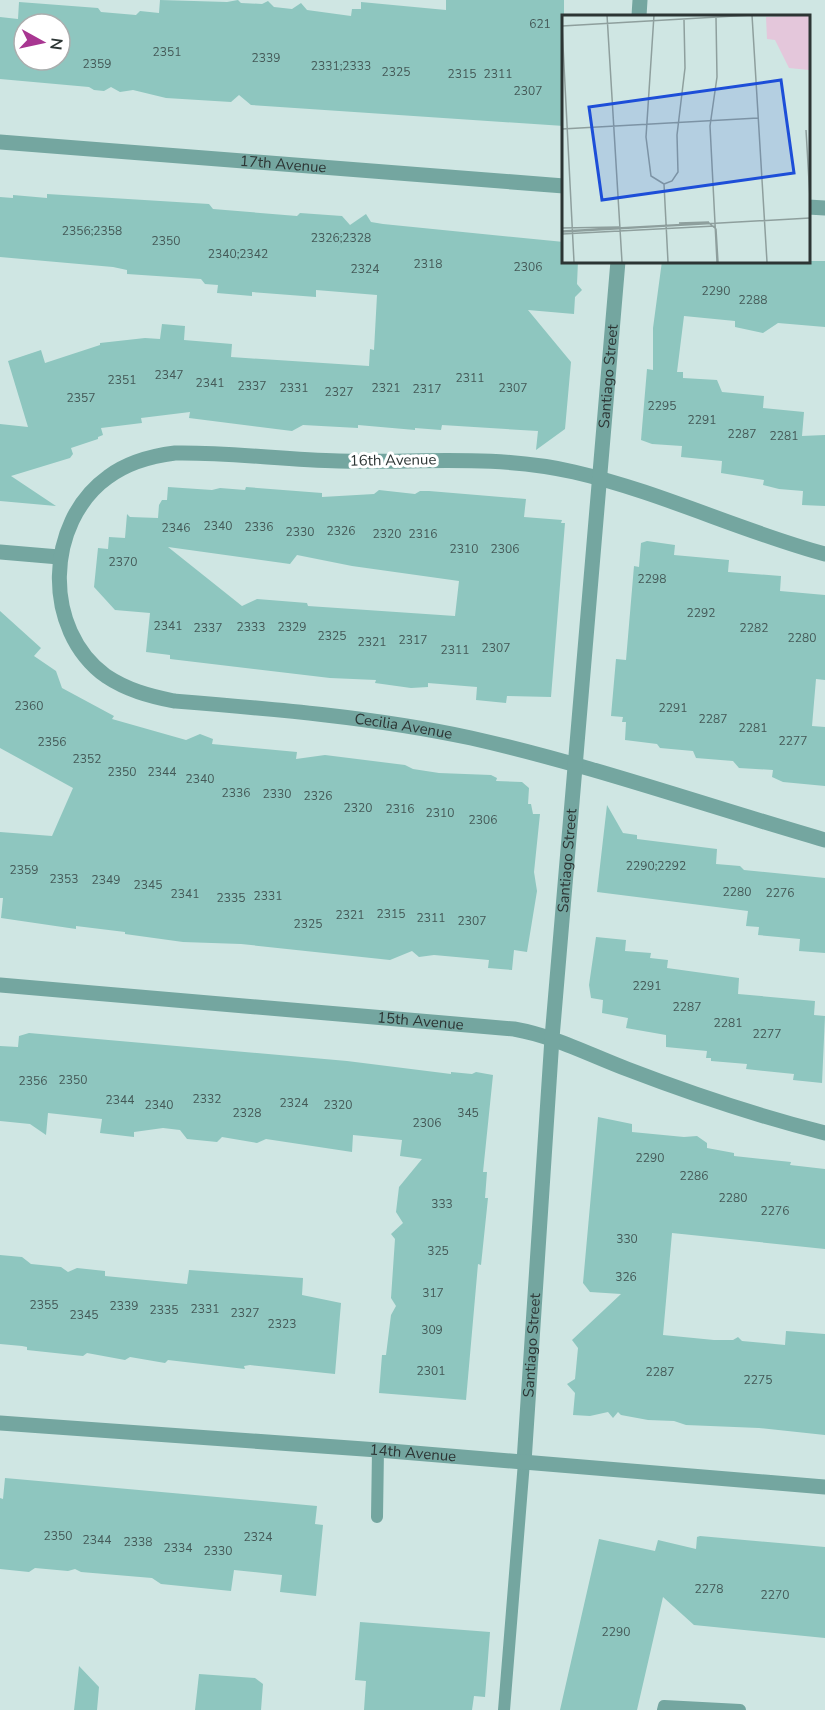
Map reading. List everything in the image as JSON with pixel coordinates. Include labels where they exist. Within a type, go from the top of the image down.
[{"type":"street","points":[[639,15],[640,0]]},
{"type":"street","name":"17th Avenue","points":[[0,142],[562,186]]},
{"type":"street","points":[[810,207],[825,208]]},
{"type":"street","name":"Santiago Street","points":[[524,1462],[552,1038],[618,262]]},
{"type":"street","name":"16th Avenue","points":[[59,557],[75,516],[89,495],[106,478],[127,465],[152,456],[199,453],[340,462],[457,459],[546,467],[599,478],[825,554]]},
{"type":"street","points":[[0,552],[59,557]]},
{"type":"street","name":"Cecilia Avenue","points":[[59,557],[59,586],[64,614],[74,636],[86,656],[104,675],[126,688],[174,701],[307,712],[426,729],[575,765],[825,840]]},
{"type":"street","name":"15th Avenue","points":[[0,985],[514,1029],[552,1038],[711,1100],[825,1133]]},
{"type":"street","name":"14th Avenue","points":[[0,1423],[378,1450],[825,1487]]},
{"type":"lane","points":[[377,1517],[378,1450]]},
{"type":"lane","points":[[504,1710],[524,1462]]},
{"type":"lane","points":[[663,1710],[664,1706],[740,1710]]},
{"type":"building","points":[[160,0],[227,2],[238,0],[241,3],[262,4],[268,1],[274,7],[292,9],[301,3],[307,10],[351,16],[352,9],[361,9],[361,2],[446,10],[446,0],[564,0],[562,126],[251,105],[239,95],[231,102],[166,98],[133,90],[120,92],[111,87],[104,91],[89,87],[0,79],[0,17],[12,18],[12,72],[72,72],[72,12],[18,12],[19,2],[98,8],[101,12],[136,15],[140,11],[159,13]]},
{"type":"building","points":[[47,194],[209,204],[213,209],[297,216],[300,213],[342,216],[350,225],[366,214],[371,222],[383,224],[562,242],[562,262],[578,262],[577,284],[582,290],[575,297],[574,314],[528,310],[571,362],[565,429],[536,450],[538,431],[442,425],[441,430],[415,428],[415,430],[358,425],[358,428],[303,425],[292,431],[189,418],[190,412],[141,418],[142,423],[101,428],[103,435],[98,439],[71,448],[73,454],[70,458],[11,476],[56,506],[0,501],[0,424],[28,427],[8,361],[41,350],[45,363],[100,345],[100,343],[145,338],[160,339],[162,324],[185,326],[184,340],[232,344],[231,357],[369,366],[370,349],[374,350],[377,295],[316,290],[316,297],[252,292],[252,296],[217,293],[218,285],[205,284],[201,279],[127,274],[127,270],[113,267],[0,257],[0,197],[13,198],[13,195],[47,198]]},
{"type":"building","points":[[825,261],[825,327],[778,323],[763,333],[735,327],[735,321],[684,316],[677,372],[683,372],[683,378],[717,380],[722,392],[764,396],[763,408],[804,412],[802,436],[825,435],[825,506],[802,505],[803,491],[779,489],[763,485],[764,480],[721,473],[722,461],[681,457],[682,446],[652,444],[641,440],[647,369],[653,370],[653,328],[662,262]]},
{"type":"building","points":[[168,487],[245,490],[246,487],[322,493],[322,497],[374,494],[379,490],[415,494],[420,491],[429,491],[526,499],[524,517],[562,520],[561,523],[565,523],[551,697],[507,696],[506,703],[476,700],[477,687],[428,683],[428,687],[411,688],[375,683],[376,680],[330,678],[170,659],[170,655],[146,652],[150,613],[115,610],[94,587],[98,548],[108,549],[109,537],[125,538],[127,514],[130,517],[158,518],[159,505],[162,500],[167,500]],"holes":[[[168,547],[290,564],[297,555],[352,566],[459,581],[455,616],[308,606],[307,603],[257,599],[242,606]]]},
{"type":"building","points":[[647,541],[675,545],[674,555],[729,560],[728,572],[781,576],[780,591],[825,595],[825,680],[816,679],[812,726],[825,727],[825,786],[783,782],[772,777],[773,770],[739,768],[733,761],[696,758],[693,751],[660,748],[657,744],[625,740],[626,722],[622,722],[623,717],[611,716],[616,659],[626,660],[634,566],[639,567],[641,543]]},
{"type":"building","points":[[0,611],[41,648],[34,656],[56,671],[62,688],[114,716],[112,719],[186,740],[200,734],[213,739],[212,744],[297,752],[296,759],[325,755],[405,765],[413,769],[439,773],[491,775],[497,778],[496,781],[522,782],[529,788],[528,804],[531,804],[533,814],[540,814],[534,872],[537,891],[527,952],[514,950],[512,970],[488,968],[489,960],[434,955],[419,957],[412,951],[390,960],[241,944],[183,942],[125,934],[125,932],[76,926],[76,929],[1,918],[3,898],[0,898],[0,832],[52,836],[73,788],[0,748]]},
{"type":"building","points":[[607,805],[623,833],[637,835],[637,839],[717,849],[716,864],[740,866],[744,870],[825,878],[825,953],[799,951],[800,939],[758,935],[759,927],[746,926],[748,911],[597,892]]},
{"type":"building","points":[[596,937],[626,940],[625,951],[651,953],[650,958],[668,960],[667,968],[739,978],[738,994],[815,1001],[814,1015],[825,1016],[822,1083],[793,1080],[794,1074],[746,1069],[747,1064],[711,1061],[711,1058],[706,1058],[707,1051],[666,1047],[666,1035],[626,1028],[628,1018],[602,1013],[603,1000],[591,998],[589,985]]},
{"type":"building","points":[[29,1033],[347,1061],[451,1074],[451,1072],[472,1074],[476,1072],[493,1075],[483,1172],[487,1172],[485,1198],[488,1198],[481,1265],[478,1264],[466,1400],[379,1393],[382,1355],[386,1355],[391,1315],[396,1306],[391,1298],[395,1239],[391,1234],[403,1223],[396,1212],[399,1187],[422,1159],[400,1156],[402,1140],[353,1135],[352,1152],[266,1139],[257,1143],[222,1137],[217,1142],[187,1139],[180,1130],[163,1128],[134,1132],[134,1137],[100,1133],[102,1119],[48,1113],[46,1135],[30,1124],[0,1121],[0,1046],[18,1047],[19,1036]]},
{"type":"building","points":[[598,1117],[632,1124],[632,1132],[697,1136],[707,1143],[707,1148],[734,1153],[734,1156],[791,1162],[790,1165],[825,1169],[825,1249],[672,1233],[663,1335],[714,1340],[733,1340],[738,1337],[742,1341],[785,1345],[786,1331],[825,1334],[825,1435],[759,1428],[686,1425],[674,1421],[648,1420],[621,1415],[618,1412],[613,1418],[608,1412],[590,1416],[573,1415],[575,1393],[567,1384],[575,1379],[578,1348],[572,1340],[621,1294],[590,1292],[583,1283]]},
{"type":"building","points":[[0,1255],[22,1257],[31,1264],[61,1267],[68,1272],[77,1268],[105,1271],[105,1276],[187,1284],[189,1270],[303,1278],[302,1295],[341,1303],[335,1374],[250,1365],[244,1366],[245,1369],[168,1360],[165,1363],[130,1357],[125,1360],[87,1353],[83,1356],[27,1350],[27,1347],[0,1344]]},
{"type":"building","points":[[5,1478],[317,1506],[315,1524],[323,1525],[316,1596],[280,1592],[282,1575],[234,1570],[231,1591],[161,1584],[152,1578],[81,1572],[75,1569],[68,1571],[35,1568],[29,1572],[0,1569],[0,1498],[3,1499]]},
{"type":"building","points":[[697,1537],[825,1547],[825,1638],[694,1625],[663,1597],[637,1710],[560,1710],[599,1539],[655,1551],[658,1540],[696,1549]]},
{"type":"building","points":[[360,1622],[490,1632],[485,1697],[474,1696],[472,1710],[364,1710],[366,1681],[355,1680]]},
{"type":"building","points":[[79,1666],[99,1687],[97,1710],[74,1710]]},
{"type":"building","points":[[199,1674],[255,1678],[263,1684],[261,1710],[195,1710]]}]
